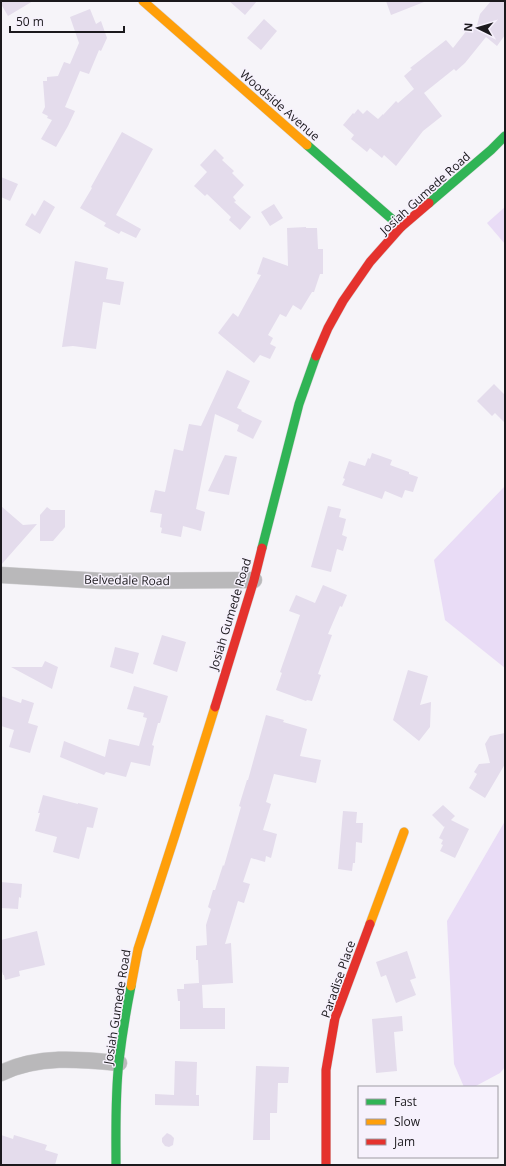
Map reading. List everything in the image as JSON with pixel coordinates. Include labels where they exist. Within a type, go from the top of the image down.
[{"type":"main road","name":"Woodside Avenue","points":[[143,1],[401,227]]},
{"type":"main road","name":"Josiah Gumede Road","points":[[116,1165],[119,1063],[124,1024],[138,949],[254,580],[299,404],[315,358],[328,328],[343,301],[370,262],[401,227],[491,150],[505,136]]},
{"type":"main road","name":"Paradise Place","points":[[326,1165],[326,1070],[335,1018],[404,832]]},
{"type":"street","name":"Belvedale Road","points":[[1,575],[103,581],[254,580]]},
{"type":"street","points":[[1,1073],[25,1064],[42,1061],[89,1060],[119,1063]]},
{"type":"shaded area","points":[[505,207],[505,244],[487,223]]},
{"type":"shaded area","points":[[505,486],[505,668],[445,620],[434,560]]},
{"type":"shaded area","points":[[505,821],[505,1067],[500,1073],[476,1086],[464,1086],[454,1064],[447,921]]},
{"type":"building","points":[[1,1],[33,1],[8,16],[1,4]]},
{"type":"building","points":[[229,1],[257,1],[245,15]]},
{"type":"building","points":[[386,1],[424,1],[424,2],[391,15]]},
{"type":"building","points":[[491,1],[505,1],[505,35],[497,46],[486,37],[465,63],[456,71],[454,69],[424,93],[442,116],[423,131],[396,166],[384,155],[382,158],[370,148],[367,152],[351,139],[354,135],[343,125],[353,113],[354,114],[358,109],[363,114],[367,110],[378,119],[396,101],[398,103],[414,89],[404,76],[412,69],[410,68],[446,40],[453,48],[471,25],[476,29],[480,14]]},
{"type":"building","points":[[90,9],[96,24],[101,21],[107,38],[101,51],[99,50],[89,74],[80,71],[65,107],[75,111],[56,147],[41,139],[52,120],[47,118],[48,116],[42,113],[45,107],[43,81],[47,81],[47,77],[58,76],[64,62],[70,64],[79,43],[70,17]]},
{"type":"building","points":[[264,19],[277,31],[261,50],[247,38]]},
{"type":"building","points":[[122,132],[153,149],[116,215],[141,229],[136,238],[121,231],[119,234],[104,226],[106,223],[80,208]]},
{"type":"building","points":[[215,149],[224,158],[222,160],[234,171],[232,173],[244,185],[233,197],[236,201],[234,202],[251,217],[240,230],[229,220],[231,217],[207,194],[205,196],[194,186],[207,172],[200,165]]},
{"type":"building","points":[[1,177],[18,184],[10,201],[1,197]]},
{"type":"building","points":[[44,200],[55,207],[40,234],[25,225],[32,213],[35,216]]},
{"type":"building","points":[[274,204],[283,218],[270,226],[261,212]]},
{"type":"building","points":[[287,228],[317,228],[318,249],[323,249],[323,274],[320,274],[314,292],[312,292],[301,310],[293,305],[286,317],[280,314],[268,335],[273,338],[270,344],[276,347],[270,359],[260,355],[254,363],[218,333],[233,313],[238,317],[261,275],[257,274],[263,257],[288,266]]},
{"type":"building","points":[[75,261],[108,268],[106,279],[124,282],[120,305],[103,302],[96,349],[73,346],[62,347]]},
{"type":"building","points":[[227,370],[250,381],[237,408],[262,421],[253,439],[237,431],[239,425],[215,414],[196,509],[205,512],[201,531],[183,526],[181,537],[161,533],[162,528],[160,527],[162,514],[150,512],[155,490],[165,492],[174,449],[183,451],[189,424],[201,426]]},
{"type":"building","points":[[494,384],[505,395],[505,423],[495,413],[492,416],[477,401]]},
{"type":"building","points":[[372,453],[392,460],[390,465],[418,477],[413,492],[405,490],[402,498],[385,491],[382,499],[342,485],[349,461],[365,466]]},
{"type":"building","points":[[225,455],[237,457],[229,495],[208,491]]},
{"type":"building","points":[[1,506],[23,525],[37,524],[1,565]]},
{"type":"building","points":[[328,506],[341,509],[339,517],[346,519],[342,535],[347,537],[343,551],[337,549],[331,572],[311,567]]},
{"type":"building","points":[[47,507],[51,510],[65,510],[65,527],[53,541],[40,541],[40,515]]},
{"type":"building","points":[[323,585],[347,595],[342,607],[340,606],[328,634],[332,635],[318,674],[321,675],[312,701],[306,701],[276,690],[282,673],[280,672],[300,615],[289,611],[296,595],[315,603]]},
{"type":"building","points":[[162,635],[186,642],[177,672],[153,664]]},
{"type":"building","points":[[115,647],[139,653],[133,674],[110,667]]},
{"type":"building","points":[[45,661],[58,667],[52,689],[11,667],[42,667]]},
{"type":"building","points":[[408,670],[428,676],[420,705],[431,702],[430,727],[419,741],[393,720]]},
{"type":"building","points":[[134,686],[168,696],[152,745],[154,746],[150,766],[131,762],[126,777],[106,772],[104,775],[60,757],[64,741],[105,757],[109,739],[139,746],[147,718],[143,717],[144,713],[127,709]]},
{"type":"building","points":[[1,696],[21,703],[22,699],[34,703],[28,723],[38,726],[30,753],[9,747],[14,730],[1,726]]},
{"type":"building","points":[[266,715],[307,729],[300,756],[321,760],[316,783],[274,774],[266,802],[271,804],[263,830],[277,834],[271,858],[266,856],[265,862],[251,858],[243,882],[250,884],[244,903],[238,901],[225,944],[231,943],[233,983],[202,985],[203,1008],[225,1008],[225,1029],[180,1029],[180,1001],[178,1001],[177,989],[184,989],[184,984],[199,983],[196,946],[207,945],[206,925],[211,909],[208,907],[213,890],[215,890],[223,865],[224,866],[241,807],[239,806],[248,780]]},
{"type":"building","points":[[505,733],[505,764],[485,798],[469,788],[477,774],[474,772],[479,764],[490,763],[485,744],[490,736]]},
{"type":"building","points":[[43,795],[98,808],[93,828],[87,827],[79,859],[53,852],[57,837],[35,831]]},
{"type":"building","points":[[443,805],[455,816],[451,820],[469,829],[455,858],[440,851],[443,845],[441,844],[443,840],[439,838],[445,826],[444,827],[432,815]]},
{"type":"building","points":[[343,811],[357,812],[356,823],[363,823],[362,843],[356,842],[355,863],[353,863],[352,871],[338,869]]},
{"type":"building","points":[[1,882],[22,884],[21,898],[19,897],[18,909],[1,908]]},
{"type":"building","points":[[37,931],[45,965],[19,971],[20,976],[5,980],[1,968],[1,940]]},
{"type":"building","points":[[407,951],[416,978],[410,980],[416,995],[396,1003],[386,975],[381,977],[376,962]]},
{"type":"building","points":[[402,1016],[403,1031],[394,1032],[397,1071],[376,1073],[372,1019]]},
{"type":"building","points":[[175,1061],[197,1062],[196,1095],[199,1095],[199,1106],[155,1105],[155,1094],[174,1095]]},
{"type":"building","points":[[256,1066],[289,1067],[288,1083],[278,1083],[277,1113],[270,1113],[270,1140],[253,1140]]},
{"type":"building","points":[[167,1133],[174,1138],[173,1145],[169,1147],[165,1146],[162,1142],[162,1138]]},
{"type":"building","points":[[1,1135],[13,1139],[14,1135],[47,1145],[45,1150],[58,1154],[55,1165],[1,1165]]},
{"type":"traffic: fast","points":[[429,203],[491,150],[505,136]]},
{"type":"traffic: fast","points":[[307,145],[401,227]]},
{"type":"traffic: fast","points":[[262,548],[299,404],[316,356]]},
{"type":"traffic: fast","points":[[116,1165],[116,1113],[119,1061],[131,986]]},
{"type":"traffic: slow","points":[[143,1],[307,145]]},
{"type":"traffic: slow","points":[[131,986],[138,949],[215,707]]},
{"type":"traffic: slow","points":[[370,924],[404,832]]},
{"type":"traffic: jam","points":[[316,356],[328,328],[343,301],[370,262],[401,227],[429,203]]},
{"type":"traffic: jam","points":[[215,707],[254,580],[262,548]]},
{"type":"traffic: jam","points":[[326,1165],[326,1070],[335,1018],[370,924]]}]
